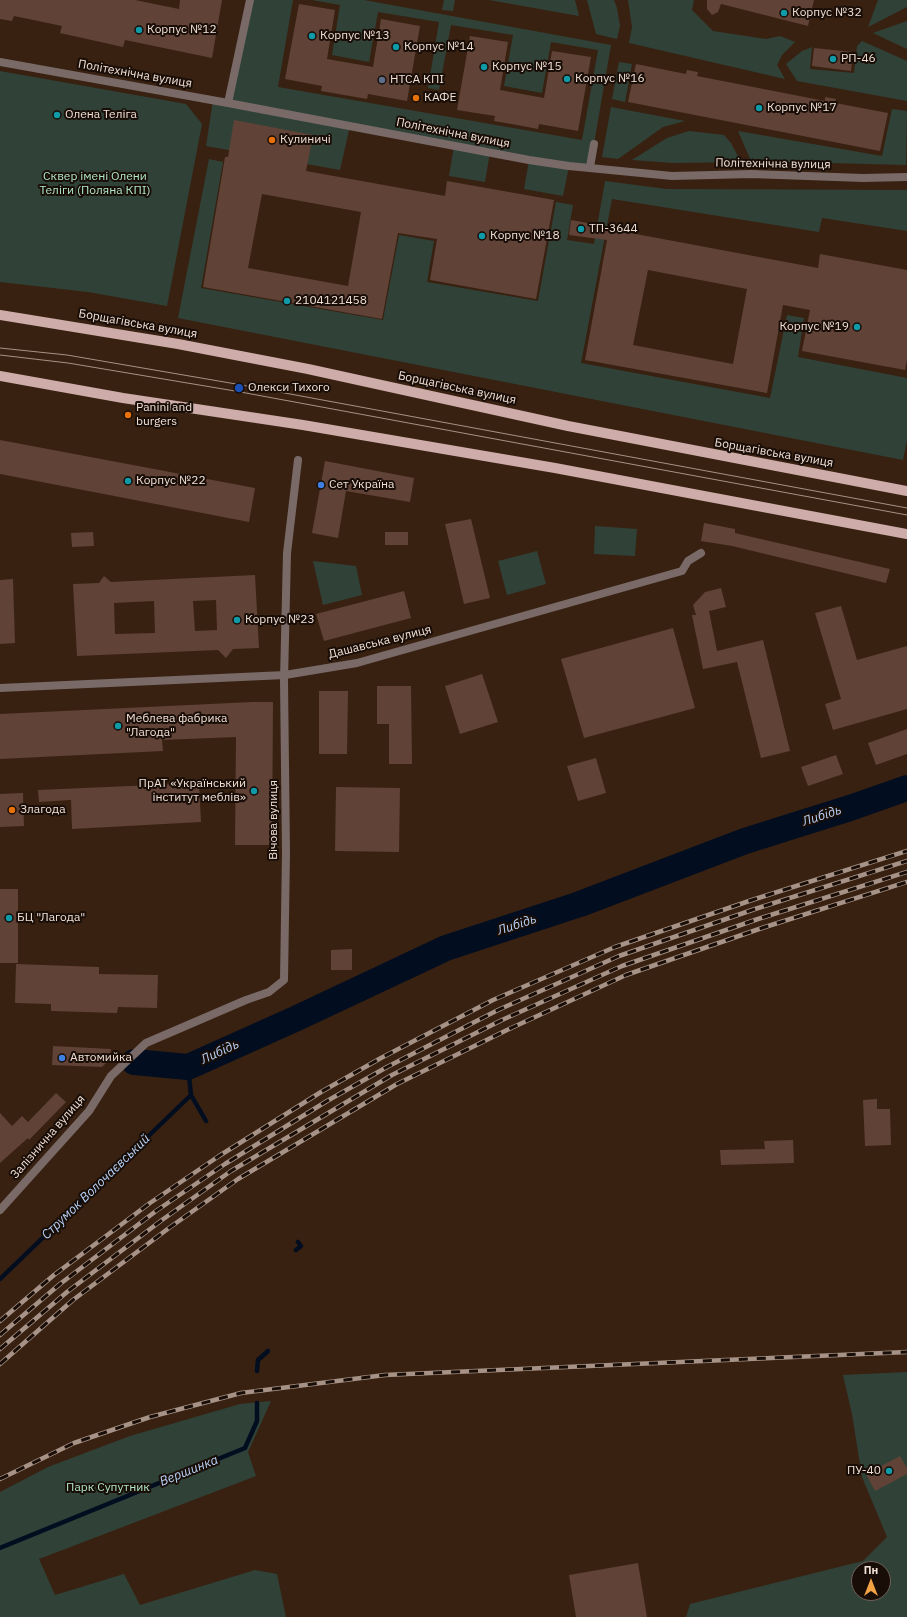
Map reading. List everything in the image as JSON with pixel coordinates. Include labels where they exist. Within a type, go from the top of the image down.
[{"type":"main road","name":"Борщагівська вулиця","points":[[0,315],[178,344],[308,369],[568,426],[907,491]]},
{"type":"main road","points":[[0,376],[123,398],[303,425],[555,468],[907,534]]},
{"type":"street","points":[[228,103],[250,0]]},
{"type":"street","name":"Політехнічна вулиця","points":[[0,62],[228,103],[529,160],[672,176],[751,174],[863,178],[907,176]]},
{"type":"street","points":[[590,167],[594,144]]},
{"type":"street","name":"Вічова вулиця","points":[[111,1076],[146,1043],[246,1000],[269,992],[284,980],[287,553],[298,460]]},
{"type":"street","name":"Дашавська вулиця","points":[[0,688],[285,675],[357,663],[682,571],[688,561],[702,553]]},
{"type":"street","name":"Залізнична вулиця","points":[[0,1210],[89,1111],[111,1076]]},
{"type":"green space","points":[[250,0],[293,0],[278,87],[582,140],[598,50],[551,42],[542,93],[504,86],[513,35],[451,25],[439,90],[428,88],[439,22],[378,12],[369,62],[332,55],[340,5],[312,0],[364,0],[611,45],[590,167],[569,166],[563,196],[524,189],[529,161],[490,152],[485,182],[449,176],[454,146],[350,126],[340,170],[206,146],[213,100],[228,103]]},
{"type":"green space","points":[[444,0],[455,0],[453,11],[442,10]]},
{"type":"green space","points":[[489,0],[575,0],[579,16]]},
{"type":"green space","points":[[587,0],[614,0],[620,26],[617,39],[596,34]]},
{"type":"green space","points":[[628,0],[694,0],[692,10],[713,31],[766,39],[780,36],[795,42],[782,55],[777,65],[785,79],[629,43],[632,27]]},
{"type":"green space","points":[[878,0],[907,0],[907,7],[868,27]]},
{"type":"green space","points":[[907,21],[907,49],[873,33]]},
{"type":"green space","points":[[862,41],[907,61],[907,101],[797,81],[786,64],[802,51],[812,47],[810,69],[854,73],[857,46]]},
{"type":"green space","points":[[619,62],[632,64],[625,102],[612,99]]},
{"type":"green space","name":"Сквер імені Олени Теліги (Поляна КПІ)","points":[[0,71],[186,104],[202,124],[167,306],[88,292],[0,282]]},
{"type":"green space","points":[[611,107],[685,121],[663,127],[618,159],[602,157]]},
{"type":"green space","points":[[892,109],[907,111],[906,165],[751,161],[738,131],[882,156]]},
{"type":"green space","points":[[689,131],[724,135],[731,143],[741,162],[674,163],[632,160],[667,138]]},
{"type":"green space","points":[[209,159],[223,162],[201,288],[383,320],[399,235],[434,241],[427,282],[538,301],[556,202],[573,205],[567,240],[594,244],[605,181],[667,189],[907,190],[907,231],[822,218],[819,232],[612,199],[581,363],[770,398],[787,315],[804,318],[798,357],[907,378],[907,440],[903,460],[178,318]]},
{"type":"green space","points":[[595,526],[637,529],[635,556],[594,554]]},
{"type":"green space","points":[[537,551],[546,584],[507,595],[498,561]]},
{"type":"green space","points":[[313,561],[356,566],[362,595],[323,605]]},
{"type":"green space","points":[[907,1372],[907,1617],[686,1617],[690,1604],[851,1564],[851,1601],[891,1601],[891,1561],[863,1561],[887,1537],[862,1477],[852,1414],[843,1375]]},
{"type":"green space","name":"Парк Супутник","points":[[271,1401],[248,1452],[256,1476],[39,1559],[55,1595],[124,1574],[140,1605],[255,1570],[277,1574],[286,1617],[0,1617],[0,1492],[48,1467],[130,1436],[240,1404]]},
{"type":"building","name":"Корпус №12","points":[[0,0],[135,0],[179,9],[180,0],[222,0],[212,58],[125,40],[123,47],[60,33],[62,26],[14,16],[12,21],[0,19]]},
{"type":"building","name":"Корпус №32","points":[[707,0],[814,0],[808,26],[721,4],[718,12],[712,15],[707,9]]},
{"type":"building","points":[[299,4],[335,10],[327,59],[373,67],[381,19],[420,26],[407,101],[368,94],[367,99],[321,91],[322,86],[285,79]]},
{"type":"building","points":[[470,36],[508,42],[500,90],[544,98],[552,51],[591,57],[578,131],[539,124],[538,129],[494,121],[495,116],[457,110]]},
{"type":"building","name":"РП-46","points":[[814,48],[853,52],[851,71],[812,66]]},
{"type":"building","name":"Корпус №17","points":[[636,64],[686,74],[687,70],[698,72],[697,76],[825,101],[825,97],[836,99],[835,103],[888,113],[880,151],[628,102]]},
{"type":"building","name":"Корпус №18","points":[[234,120],[313,135],[306,171],[445,196],[447,181],[554,200],[536,299],[430,280],[437,239],[398,233],[382,319],[203,287],[225,157],[228,157]],"holes":[[[262,194],[361,212],[348,286],[248,268]]]},
{"type":"building","name":"Корпус №19","points":[[571,220],[593,224],[593,226],[818,268],[820,254],[907,270],[907,360],[905,370],[802,351],[810,310],[783,305],[767,393],[585,360],[607,240],[569,235]],"holes":[[[648,270],[747,289],[733,364],[633,345]]]},
{"type":"building","name":"Корпус №22","points":[[0,440],[255,488],[249,522],[0,474]]},
{"type":"building","points":[[325,461],[414,478],[410,502],[346,491],[338,538],[312,533]]},
{"type":"building","points":[[471,519],[490,598],[464,604],[445,524]]},
{"type":"building","points":[[704,523],[735,529],[735,533],[890,569],[886,583],[732,546],[701,541]]},
{"type":"building","points":[[93,532],[94,546],[72,547],[71,533]]},
{"type":"building","points":[[385,532],[408,532],[408,545],[385,545]]},
{"type":"building","name":"Корпус №23","points":[[255,575],[259,648],[233,649],[226,658],[218,650],[77,656],[73,584],[99,583],[104,576],[111,582]],"holes":[[[216,600],[217,630],[195,631],[193,601]],[[154,601],[155,633],[115,634],[114,603]]]},
{"type":"building","points":[[13,579],[15,643],[0,644],[0,580]]},
{"type":"building","points":[[721,588],[726,607],[709,611],[717,651],[763,640],[790,751],[761,758],[737,662],[703,669],[692,615],[696,615],[693,605],[705,592]]},
{"type":"building","points":[[404,591],[411,618],[324,641],[316,614]]},
{"type":"building","points":[[841,606],[857,660],[907,646],[907,709],[833,730],[825,704],[841,699],[815,613]]},
{"type":"building","points":[[673,628],[695,708],[584,738],[561,659]]},
{"type":"building","points":[[482,674],[498,722],[460,734],[445,686]]},
{"type":"building","points":[[377,686],[411,686],[412,764],[389,764],[389,724],[377,724]]},
{"type":"building","points":[[319,691],[348,691],[347,754],[319,754]]},
{"type":"building","name":"Меблева фабрика \"Лагода\"","points":[[273,702],[272,845],[235,845],[236,737],[162,740],[163,751],[0,759],[0,714]]},
{"type":"building","points":[[907,729],[907,754],[876,765],[868,743]]},
{"type":"building","points":[[836,755],[843,774],[808,786],[801,767]]},
{"type":"building","points":[[596,758],[606,793],[578,801],[567,766]]},
{"type":"building","points":[[199,783],[201,822],[72,829],[71,800],[39,802],[38,790]]},
{"type":"building","points":[[336,787],[400,788],[399,852],[335,851]]},
{"type":"building","name":"Злагода","points":[[23,793],[24,826],[0,827],[0,794]]},
{"type":"building","name":"БЦ \"Лагода\"","points":[[0,889],[18,889],[18,963],[0,963]]},
{"type":"building","points":[[352,949],[352,970],[331,970],[331,950]]},
{"type":"building","points":[[16,964],[99,967],[99,974],[158,975],[157,1008],[118,1007],[117,1013],[51,1011],[51,1004],[15,1003]]},
{"type":"building","points":[[53,1046],[111,1049],[110,1059],[102,1067],[52,1065]]},
{"type":"building","points":[[56,1093],[66,1102],[29,1140],[28,1138],[0,1163],[0,1113],[12,1126],[22,1116],[28,1122]]},
{"type":"building","points":[[877,1099],[877,1109],[890,1109],[891,1145],[865,1146],[863,1100]]},
{"type":"building","points":[[793,1140],[794,1163],[721,1165],[720,1150],[765,1149],[764,1141]]},
{"type":"building","name":"ПУ-40","points":[[900,1456],[907,1468],[907,1474],[875,1491],[866,1474]]},
{"type":"building","points":[[638,1563],[647,1617],[576,1617],[569,1575]]},
{"type":"waterway","name":"Либідь","points":[[134,1062],[188,1067],[295,1019],[446,948],[580,904],[745,841],[850,808],[907,788]]},
{"type":"waterway","name":"Вершинка","points":[[188,1067],[191,1095],[206,1121]]},
{"type":"waterway","name":"Струмок Волочаєвський","points":[[0,1279],[191,1095]]},
{"type":"waterway","name":"Вершинка","points":[[296,1250],[301,1246],[298,1242]]},
{"type":"waterway","name":"Вершинка","points":[[257,1371],[258,1360],[268,1351]]},
{"type":"waterway","name":"Вершинка","points":[[0,1548],[245,1448],[257,1421],[257,1403]]},
{"type":"tram line","points":[[0,348],[67,355],[236,384],[907,508]]},
{"type":"tram line","points":[[0,355],[68,363],[235,391],[907,515]]},
{"type":"railway","points":[[0,1321],[54,1275],[150,1203],[219,1156],[321,1092],[381,1058],[493,1000],[615,947],[752,900],[907,851]]},
{"type":"railway","points":[[0,1335],[60,1284],[156,1211],[225,1164],[327,1101],[387,1067],[498,1010],[619,956],[755,909],[907,861]]},
{"type":"railway","points":[[0,1349],[67,1292],[162,1220],[231,1171],[392,1075],[502,1020],[622,966],[758,919],[907,872]]},
{"type":"railway","points":[[0,1364],[73,1300],[169,1228],[238,1179],[397,1084],[507,1030],[626,975],[762,928],[907,882]]},
{"type":"railway","points":[[0,1479],[74,1443],[150,1417],[241,1393],[385,1375],[907,1352]]},
{"type":"place","name":"Корпус №32","points":[[784,13]]},
{"type":"place","name":"Корпус №12","points":[[139,30]]},
{"type":"place","name":"Корпус №13","points":[[312,36]]},
{"type":"place","name":"Корпус №14","points":[[396,47]]},
{"type":"place","name":"РП-46","points":[[833,59]]},
{"type":"place","name":"Корпус №15","points":[[484,67]]},
{"type":"place","name":"Корпус №16","points":[[567,79]]},
{"type":"place","name":"НТСА КПІ","points":[[382,80]]},
{"type":"place","name":"КАФЕ","points":[[416,98]]},
{"type":"place","name":"Корпус №17","points":[[759,108]]},
{"type":"place","name":"Олена Теліга","points":[[57,115]]},
{"type":"place","name":"Кулиничі","points":[[272,140]]},
{"type":"place","name":"ТП-3644","points":[[581,229]]},
{"type":"place","name":"Корпус №18","points":[[482,236]]},
{"type":"place","name":"2104121458","points":[[287,301]]},
{"type":"place","name":"Корпус №19","points":[[857,327]]},
{"type":"place","name":"Олекси Тихого","points":[[239,388]]},
{"type":"place","name":"Panini and burgers","points":[[128,415]]},
{"type":"place","name":"Корпус №22","points":[[128,481]]},
{"type":"place","name":"Сет Україна","points":[[321,485]]},
{"type":"place","name":"Корпус №23","points":[[237,620]]},
{"type":"place","name":"Меблева фабрика \"Лагода\"","points":[[118,726]]},
{"type":"place","name":"ПрАТ «Український інститут меблів»","points":[[254,791]]},
{"type":"place","name":"Злагода","points":[[12,810]]},
{"type":"place","name":"БЦ \"Лагода\"","points":[[9,918]]},
{"type":"place","name":"Автомийка","points":[[62,1058]]},
{"type":"place","name":"ПУ-40","points":[[889,1471]]}]
